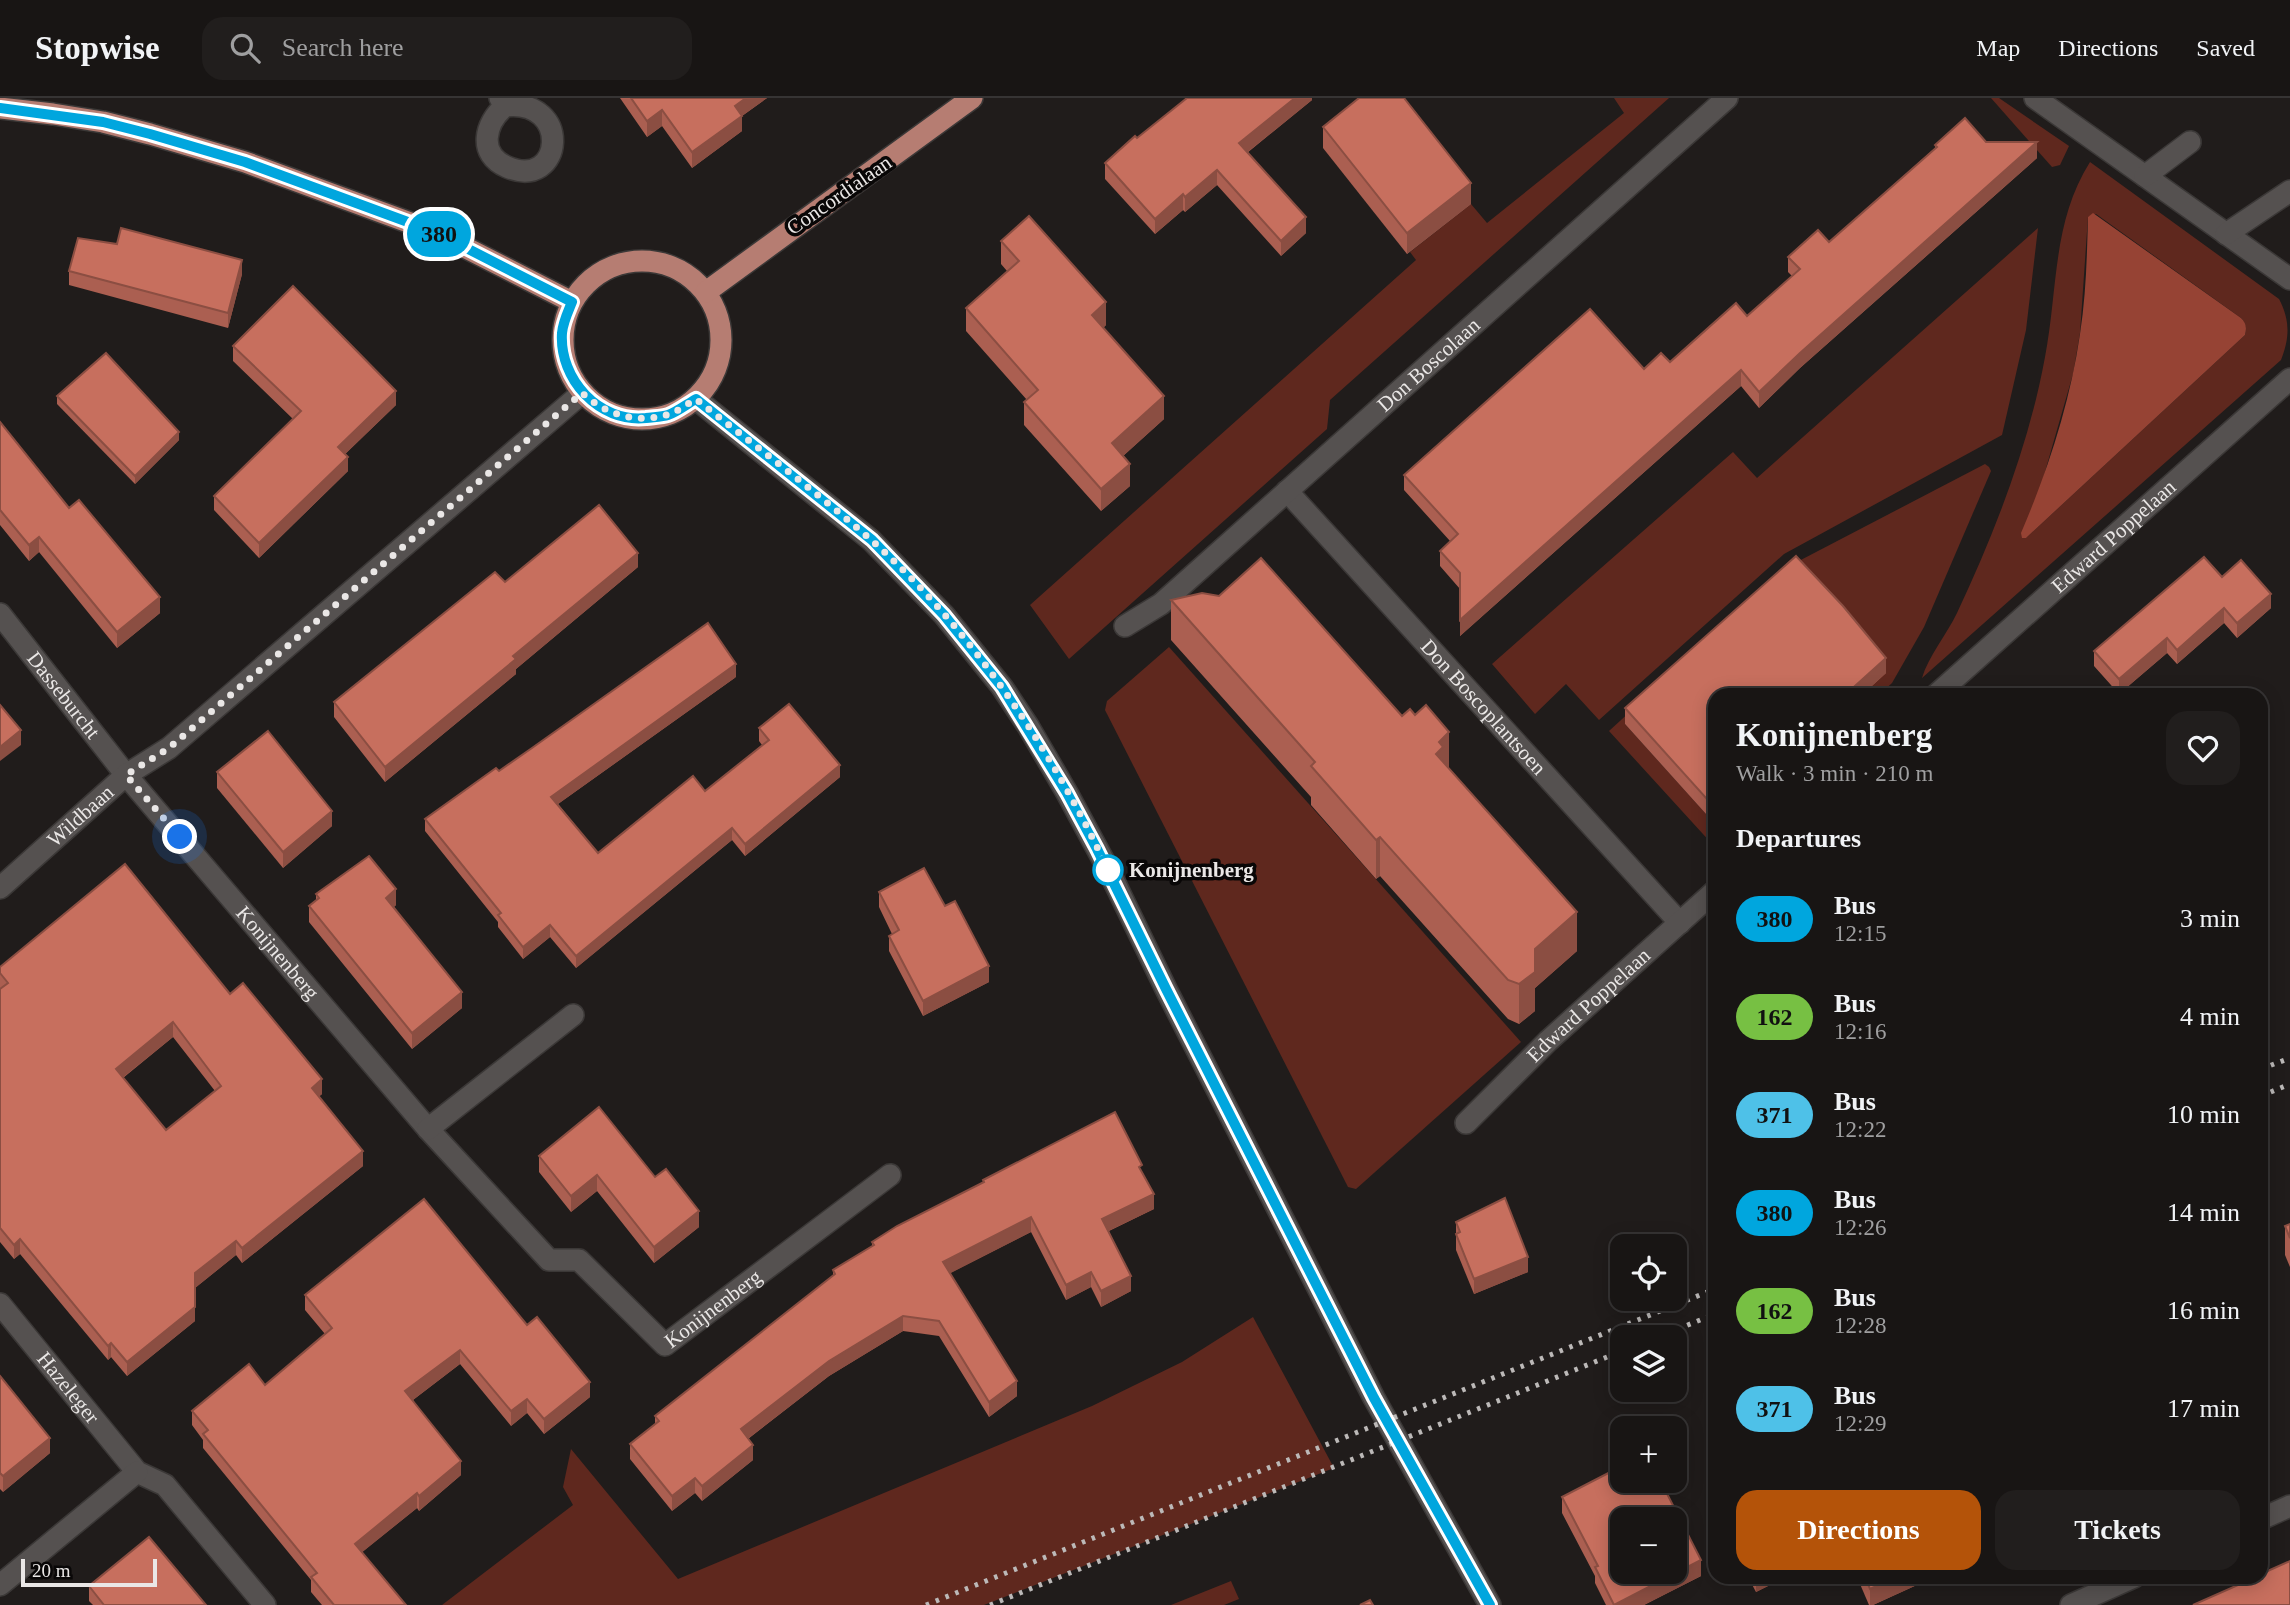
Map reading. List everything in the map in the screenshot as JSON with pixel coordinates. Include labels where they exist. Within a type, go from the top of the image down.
[{"type":"main road","name":"Concordialaan","points":[[706,292],[972,98]]},
{"type":"main road","points":[[0,108],[103,122],[245,162],[435,232],[572,302]]},
{"type":"main road","points":[[636,260],[662,263],[687,274],[706,292],[719,318],[721,346],[714,374],[696,399],[668,415],[635,419],[606,411],[582,393],[569,371],[563,348],[564,324],[572,302],[588,281],[611,267],[636,260]]},
{"type":"street","name":"Don Boscolaan","points":[[1125,626],[1161,604],[1727,98]]},
{"type":"street","points":[[2035,98],[2290,279]]},
{"type":"street","points":[[2144,176],[2190,142]]},
{"type":"street","points":[[2226,234],[2290,191]]},
{"type":"street","name":"Edward Poppelaan","points":[[1944,688],[2290,379]]},
{"type":"street","name":"Wildbaan","points":[[0,888],[126,775],[169,748],[582,393]]},
{"type":"street","points":[[696,399],[872,540],[944,615],[1002,687],[1067,793],[1107,867],[1166,989],[1405,1456],[1490,1605]]},
{"type":"street","name":"Don Boscoplantsoen","points":[[1287,491],[1680,923]]},
{"type":"street","name":"Dasseburcht","points":[[0,614],[126,775]]},
{"type":"street","name":"Konijnenberg","points":[[126,775],[428,1129],[549,1260],[579,1260],[665,1345],[890,1175]]},
{"type":"street","name":"Edward Poppelaan","points":[[1465,1122],[1548,1041],[1708,897]]},
{"type":"street","points":[[428,1129],[573,1015]]},
{"type":"street","name":"Hazeleger","points":[[0,1304],[137,1472],[165,1485],[265,1605]]},
{"type":"street","points":[[0,1585],[137,1472]]},
{"type":"street","points":[[2268,1516],[2290,1506]]},
{"type":"street","points":[[2071,1605],[2106,1598],[2125,1584]]},
{"type":"shaded area","points":[[1614,98],[1669,98],[1330,400],[1327,429],[1069,659],[1030,605],[1416,260],[1410,252],[1471,204],[1487,223],[1624,113]]},
{"type":"shaded area","points":[[1991,98],[1999,98],[2069,146],[2060,165],[2052,167]]},
{"type":"shaded area","points":[[2090,162],[2279,299],[2287,321],[2284,352],[2281,360],[1922,678],[1971,582],[2020,455],[2045,357],[2062,232],[2078,185]],"holes":[[[2096,214],[2241,318],[2246,326],[2245,335],[2026,538],[2073,374],[2080,333],[2088,217]]]},
{"type":"shaded area","points":[[2093,213],[2241,318],[2246,325],[2245,335],[2026,538],[2022,538],[2021,533],[2049,461],[2076,360],[2084,305],[2088,217]]},
{"type":"shaded area","points":[[2038,228],[2026,330],[2002,435],[1784,554],[1599,720],[1566,684],[1535,714],[1492,664],[1733,452],[1757,478]]},
{"type":"shaded area","points":[[1985,464],[1991,471],[1924,627],[1887,688],[1858,688],[1795,563]]},
{"type":"shaded area","points":[[1169,647],[1521,1042],[1356,1189],[1348,1187],[1105,710],[1107,701]]},
{"type":"shaded area","points":[[1644,699],[1625,724],[1708,816],[1708,840],[1609,731]]},
{"type":"shaded area","points":[[1253,1317],[1334,1468],[984,1605],[442,1605],[573,1505],[563,1487],[571,1449],[678,1579],[1092,1406],[1182,1362]]},
{"type":"shaded area","points":[[1231,1581],[1239,1599],[1224,1605],[1171,1605]]},
{"type":"building","points":[[631,98],[746,98],[735,106],[742,116],[692,152],[662,110],[647,121]]},
{"type":"building","points":[[1187,98],[1295,98],[1239,143],[1306,217],[1281,241],[1217,170],[1185,197],[1183,194],[1155,219],[1105,163],[1135,136],[1137,138]]},
{"type":"building","points":[[1359,98],[1404,98],[1471,183],[1407,233],[1323,127]]},
{"type":"building","points":[[1965,118],[1986,142],[2037,142],[1759,392],[1741,370],[1460,620],[1460,573],[1440,551],[1458,534],[1404,475],[1590,309],[1644,369],[1661,353],[1670,362],[1736,303],[1747,316],[1800,269],[1788,257],[1818,230],[1829,242],[1937,147],[1935,145]]},
{"type":"building","points":[[1029,216],[1106,302],[1092,315],[1164,396],[1112,443],[1130,464],[1101,489],[1024,402],[1038,390],[966,308],[1019,261],[1001,241]]},
{"type":"building","points":[[121,228],[242,260],[228,313],[69,271],[78,238],[117,244]]},
{"type":"building","points":[[293,286],[396,391],[338,447],[348,457],[259,543],[214,496],[301,411],[233,346]]},
{"type":"building","points":[[106,353],[179,432],[135,476],[57,396]]},
{"type":"building","points":[[0,422],[69,508],[79,500],[160,597],[117,632],[39,537],[29,545],[0,510]]},
{"type":"building","points":[[599,505],[638,553],[513,656],[516,659],[385,767],[334,702],[495,572],[505,582]]},
{"type":"building","points":[[1796,556],[1843,606],[1886,658],[1853,688],[1708,688],[1708,800],[1625,708]]},
{"type":"building","points":[[2204,557],[2222,577],[2241,560],[2271,594],[2237,623],[2224,608],[2177,650],[2167,638],[2119,679],[2094,651]]},
{"type":"building","points":[[1261,558],[1402,716],[1410,709],[1415,715],[1426,705],[1449,732],[1439,742],[1443,747],[1436,754],[1577,912],[1535,949],[1535,972],[1519,984],[1508,980],[1380,837],[1376,840],[1311,766],[1315,762],[1171,600],[1202,593],[1219,596]]},
{"type":"building","points":[[708,623],[736,664],[551,797],[598,853],[693,776],[705,791],[769,740],[759,728],[789,704],[840,765],[745,844],[732,828],[576,956],[550,925],[523,947],[498,915],[501,913],[425,819],[496,768],[499,771]]},
{"type":"building","points":[[0,705],[21,730],[0,747]]},
{"type":"building","points":[[268,731],[332,811],[283,852],[217,772]]},
{"type":"building","points":[[369,856],[396,889],[386,898],[462,992],[412,1033],[309,906],[319,898],[316,894]]},
{"type":"building","points":[[125,864],[230,994],[243,983],[322,1079],[312,1088],[363,1151],[242,1248],[236,1241],[195,1273],[195,1307],[127,1362],[111,1343],[108,1346],[20,1239],[14,1245],[0,1228],[0,989],[8,983],[0,973],[0,967]],"holes":[[[173,1022],[221,1086],[166,1130],[116,1069]]]},
{"type":"building","points":[[924,868],[945,906],[955,901],[989,966],[923,1001],[889,936],[899,930],[879,892]]},
{"type":"building","points":[[599,1107],[655,1177],[666,1169],[699,1211],[654,1247],[597,1175],[571,1196],[539,1156]]},
{"type":"building","points":[[1115,1112],[1154,1194],[1102,1219],[1131,1276],[1101,1291],[1091,1272],[1066,1285],[1031,1217],[943,1262],[1017,1381],[989,1402],[939,1321],[903,1316],[829,1361],[741,1429],[753,1445],[702,1486],[695,1478],[672,1496],[630,1444],[659,1421],[655,1416],[835,1274],[833,1270],[874,1245],[872,1242],[897,1226]]},
{"type":"building","points":[[1505,1198],[1528,1257],[1474,1279],[1456,1234],[1460,1232],[1456,1222]]},
{"type":"building","points":[[424,1199],[527,1325],[537,1317],[590,1382],[544,1419],[527,1399],[511,1411],[460,1350],[405,1391],[461,1461],[355,1544],[406,1605],[334,1605],[311,1577],[317,1573],[203,1434],[208,1430],[192,1411],[249,1364],[265,1385],[332,1328],[305,1295]]},
{"type":"building","points":[[2290,1224],[2290,1238],[2285,1226]]},
{"type":"building","points":[[0,1376],[50,1438],[3,1476],[0,1473]]},
{"type":"building","points":[[1610,1472],[1610,1493],[1667,1493],[1674,1507],[1610,1507],[1610,1584],[1655,1584],[1614,1605],[1595,1567],[1598,1566],[1562,1497]]},
{"type":"building","points":[[1687,1533],[1701,1560],[1687,1567]]},
{"type":"building","points":[[149,1537],[206,1605],[104,1605],[89,1586]]},
{"type":"building","points":[[2290,1561],[2290,1605],[2193,1605],[2240,1584],[2268,1584],[2268,1571]]},
{"type":"building","points":[[1868,1584],[1881,1584],[1870,1589]]},
{"type":"building","points":[[1370,1600],[1373,1605],[1360,1605]]},
{"type":"railway","points":[[2268,1066],[2290,1058]]},
{"type":"railway","points":[[2268,1093],[2290,1084]]},
{"type":"railway","points":[[926,1605],[1708,1292]]},
{"type":"railway","points":[[1687,1325],[1708,1317]]},
{"type":"railway","points":[[990,1605],[1610,1356]]},
{"type":"bus line","name":"380","points":[[0,108],[103,122],[245,162],[435,232],[572,302],[562,332],[566,364],[582,393],[593,402],[606,411],[635,419],[668,415],[696,399],[872,540],[912,580],[1002,687],[1067,793],[1107,867],[1374,1398],[1490,1605]]},
{"type":"place","name":"Konijnenberg","points":[[1108,870]]},
{"type":"route","points":[[180,837],[126,775],[169,748],[582,393],[606,411],[635,419],[668,415],[696,399],[872,540],[944,615],[1002,687],[1067,793],[1108,870]]}]
